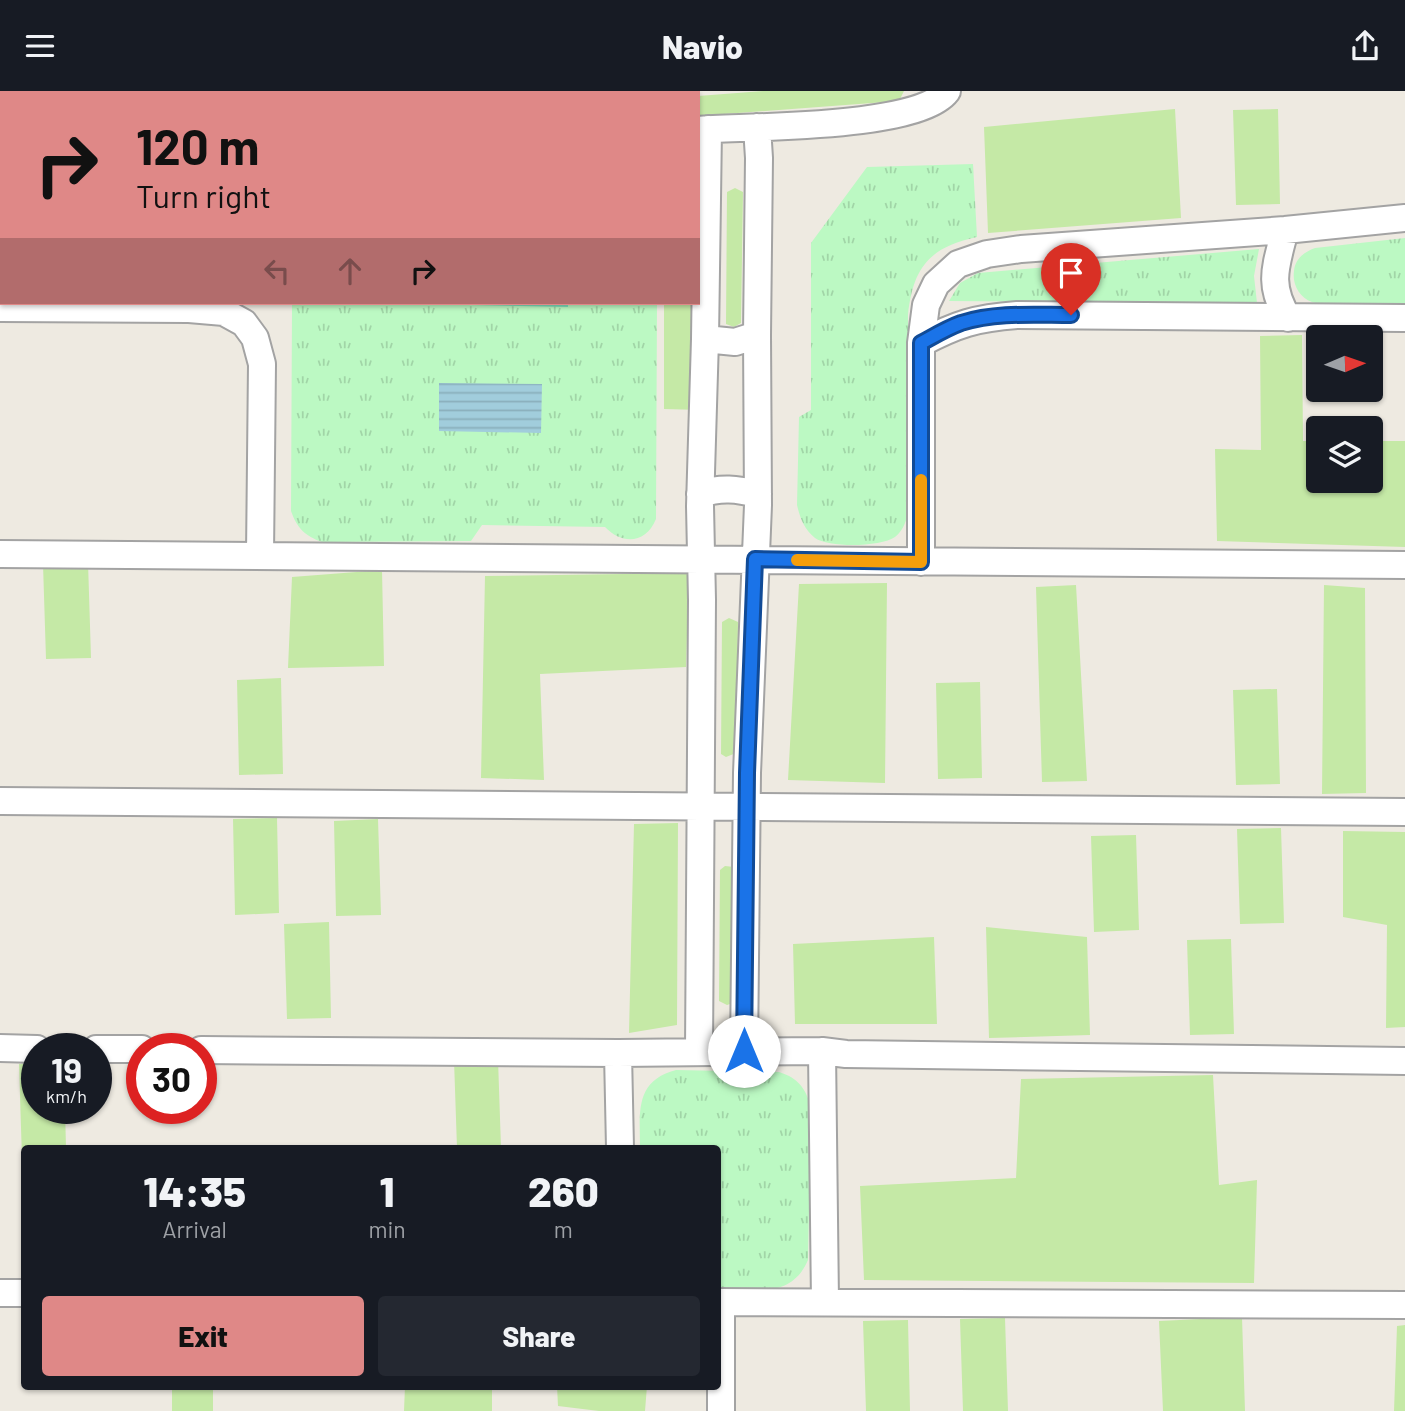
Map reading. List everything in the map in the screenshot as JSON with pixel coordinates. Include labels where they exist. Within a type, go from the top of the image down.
[{"type":"street","points":[[699,1051],[700,494],[709,162],[703,130],[856,120],[897,114],[942,98],[947,91]]},
{"type":"street","points":[[744,1051],[747,806],[758,494],[757,127]]},
{"type":"street","points":[[921,562],[921,343],[926,305],[936,284],[958,264],[987,254],[1405,218]]},
{"type":"street","points":[[1285,230],[1274,280],[1278,302],[1289,318]]},
{"type":"street","points":[[0,307],[189,309],[224,312],[244,323],[255,338],[262,365],[260,555]]},
{"type":"street","points":[[921,343],[958,324],[983,318],[1017,315],[1405,319]]},
{"type":"street","points":[[705,339],[735,342],[757,335]]},
{"type":"street","points":[[700,494],[713,489],[728,489],[758,494]]},
{"type":"street","points":[[0,554],[1405,565]]},
{"type":"street","points":[[0,801],[1405,812]]},
{"type":"street","points":[[0,1048],[21,1049]]},
{"type":"street","points":[[217,1049],[618,1053],[822,1051],[1405,1061]]},
{"type":"street","points":[[822,1051],[825,1302]]},
{"type":"street","points":[[618,1053],[620,1145]]},
{"type":"street","points":[[0,1293],[21,1293]]},
{"type":"street","points":[[721,1302],[1405,1305]]},
{"type":"street","points":[[721,1390],[721,1411]]},
{"type":"green space","points":[[763,91],[904,91],[899,101],[700,116],[700,96]]},
{"type":"green space","points":[[1175,109],[1181,218],[988,233],[984,127]]},
{"type":"green space","points":[[1278,109],[1280,204],[1236,205],[1233,110]]},
{"type":"green space","points":[[973,164],[977,237],[936,253],[920,272],[910,298],[909,508],[905,524],[895,537],[879,543],[843,545],[822,541],[811,535],[805,527],[797,505],[799,417],[811,410],[811,243],[867,167]]},
{"type":"green space","points":[[735,188],[743,192],[741,323],[734,327],[726,324],[727,192]]},
{"type":"green space","points":[[1405,238],[1405,304],[1342,305],[1312,302],[1303,297],[1295,285],[1296,263],[1315,248]]},
{"type":"green space","points":[[1259,249],[1254,276],[1257,303],[949,301],[960,283],[978,273]]},
{"type":"green space","points":[[292,305],[657,305],[656,519],[652,527],[640,537],[619,537],[605,527],[482,525],[471,541],[322,542],[302,531],[291,511]]},
{"type":"green space","points":[[472,305],[568,305],[568,307]]},
{"type":"green space","points":[[664,305],[698,305],[701,410],[664,409]]},
{"type":"green space","points":[[1302,335],[1306,493],[1383,493],[1383,441],[1405,441],[1405,547],[1217,541],[1215,449],[1261,450],[1260,336]]},
{"type":"green space","points":[[88,562],[91,658],[46,659],[43,564]]},
{"type":"green space","points":[[382,570],[384,666],[288,668],[292,577]]},
{"type":"green space","points":[[689,573],[686,667],[540,674],[544,780],[481,778],[485,576]]},
{"type":"green space","points":[[887,583],[885,783],[788,780],[799,584]]},
{"type":"green space","points":[[1076,585],[1087,781],[1042,782],[1036,587]]},
{"type":"green space","points":[[1324,585],[1365,588],[1366,793],[1322,794]]},
{"type":"green space","points":[[729,618],[738,622],[736,753],[726,757],[721,754],[722,622]]},
{"type":"green space","points":[[281,678],[283,774],[239,775],[237,680]]},
{"type":"green space","points":[[980,682],[982,778],[938,779],[936,683]]},
{"type":"green space","points":[[1277,689],[1280,784],[1236,785],[1233,690]]},
{"type":"green space","points":[[277,818],[279,913],[235,915],[233,819]]},
{"type":"green space","points":[[378,819],[381,915],[336,916],[334,821]]},
{"type":"green space","points":[[678,823],[677,1025],[629,1033],[634,824]]},
{"type":"green space","points":[[1281,828],[1284,923],[1240,924],[1237,829]]},
{"type":"green space","points":[[1343,831],[1405,832],[1405,1027],[1386,1028],[1387,925],[1343,917]]},
{"type":"green space","points":[[1136,835],[1139,930],[1094,932],[1091,836]]},
{"type":"green space","points":[[725,866],[734,867],[733,1003],[727,1005],[719,1001],[720,870]]},
{"type":"green space","points":[[329,922],[331,1018],[287,1019],[284,924]]},
{"type":"green space","points":[[986,927],[1087,937],[1090,1035],[989,1038]]},
{"type":"green space","points":[[934,937],[937,1024],[795,1024],[793,944]]},
{"type":"green space","points":[[1231,939],[1234,1034],[1190,1035],[1187,940]]},
{"type":"green space","points":[[498,1059],[501,1145],[457,1145],[454,1060]]},
{"type":"green space","points":[[19,1064],[21,1064],[21,1124],[65,1124],[66,1145],[22,1145]]},
{"type":"green space","points":[[676,1070],[779,1072],[791,1077],[804,1089],[811,1108],[808,1260],[801,1273],[792,1281],[770,1289],[721,1289],[721,1145],[640,1145],[642,1100],[646,1090],[662,1075]]},
{"type":"green space","points":[[1213,1075],[1219,1185],[1257,1180],[1254,1283],[864,1280],[860,1186],[1016,1178],[1021,1079]]},
{"type":"green space","points":[[1242,1317],[1245,1411],[1163,1411],[1159,1321]]},
{"type":"green space","points":[[1005,1318],[1008,1411],[963,1411],[960,1319]]},
{"type":"green space","points":[[908,1320],[910,1411],[866,1411],[863,1321]]},
{"type":"green space","points":[[1405,1325],[1405,1411],[1394,1411],[1397,1326]]},
{"type":"green space","points":[[172,1390],[213,1390],[213,1411],[172,1411]]},
{"type":"green space","points":[[405,1390],[492,1390],[492,1411],[404,1411]]},
{"type":"green space","points":[[557,1390],[647,1390],[645,1411],[599,1411],[558,1406]]},
{"type":"water","points":[[439,383],[542,384],[541,433],[439,431]]},
{"type":"slow traffic","points":[[797,560],[921,562],[921,480]]},
{"type":"route","points":[[744,1051],[745,840],[755,559],[921,562],[921,343],[958,324],[983,318],[1071,315]]}]
